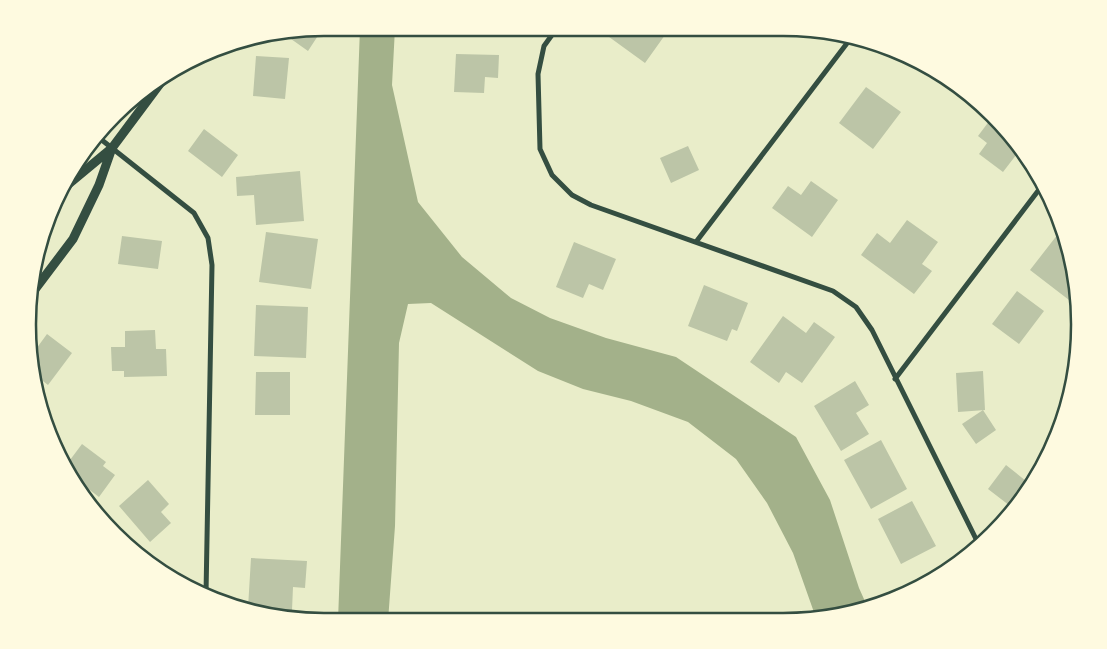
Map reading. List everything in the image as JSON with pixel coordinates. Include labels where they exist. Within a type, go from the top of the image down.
[{"type":"street","points":[[552,36],[544,46],[538,74],[540,149],[552,175],[572,195],[591,205],[833,291],[856,307],[867,322],[976,538]]},
{"type":"street","points":[[696,242],[847,44]]},
{"type":"street","points":[[77,177],[112,148],[153,93]]},
{"type":"street","points":[[103,141],[194,213],[208,238],[212,265],[206,587]]},
{"type":"street","points":[[40,284],[74,239],[99,185],[112,148]]},
{"type":"street","points":[[895,379],[1038,191]]},
{"type":"shaded area","points":[[360,36],[395,36],[392,85],[418,202],[462,257],[511,298],[550,318],[606,338],[676,357],[796,437],[830,500],[865,600],[813,611],[793,553],[767,503],[736,459],[688,422],[631,401],[583,389],[538,371],[431,303],[408,304],[399,343],[395,526],[389,613],[338,613]]},
{"type":"building","points":[[318,36],[308,51],[291,39]]},
{"type":"building","points":[[608,36],[664,36],[645,63]]},
{"type":"building","points":[[456,54],[499,55],[498,78],[485,77],[484,93],[454,92]]},
{"type":"building","points":[[256,56],[289,58],[285,99],[253,96]]},
{"type":"building","points":[[866,87],[901,112],[873,149],[839,123]]},
{"type":"building","points":[[988,123],[1016,155],[1003,172],[979,154],[987,143],[978,136]]},
{"type":"building","points":[[204,129],[238,155],[222,177],[188,151]]},
{"type":"building","points":[[688,146],[699,170],[671,183],[660,158]]},
{"type":"building","points":[[300,171],[304,221],[256,225],[254,195],[237,196],[236,177]]},
{"type":"building","points":[[811,181],[838,200],[812,237],[772,208],[788,186],[801,195]]},
{"type":"building","points":[[907,220],[938,242],[922,264],[932,271],[914,294],[861,255],[877,233],[890,243]]},
{"type":"building","points":[[266,232],[318,239],[311,289],[259,282]]},
{"type":"building","points":[[122,236],[162,241],[158,269],[118,264]]},
{"type":"building","points":[[1056,236],[1065,268],[1069,300],[1069,300],[1030,270]]},
{"type":"building","points":[[574,242],[616,259],[603,290],[589,284],[583,298],[556,287]]},
{"type":"building","points":[[704,285],[748,303],[737,331],[732,329],[727,341],[688,326]]},
{"type":"building","points":[[1017,291],[1044,311],[1019,344],[992,324]]},
{"type":"building","points":[[256,305],[308,307],[306,358],[254,356]]},
{"type":"building","points":[[783,316],[806,333],[814,322],[835,337],[802,383],[786,372],[779,383],[750,362]]},
{"type":"building","points":[[155,330],[156,349],[166,349],[167,376],[124,377],[124,371],[112,371],[111,347],[125,347],[125,331]]},
{"type":"building","points":[[47,334],[72,353],[48,385],[42,380],[37,347]]},
{"type":"building","points":[[983,371],[985,410],[958,412],[956,373]]},
{"type":"building","points":[[256,372],[290,372],[290,415],[255,415]]},
{"type":"building","points":[[855,381],[869,405],[856,413],[869,434],[841,451],[814,406]]},
{"type":"building","points":[[983,410],[996,430],[976,444],[962,424]]},
{"type":"building","points":[[881,440],[907,489],[871,509],[844,460]]},
{"type":"building","points":[[82,444],[106,462],[103,466],[115,475],[99,497],[87,488],[70,460]]},
{"type":"building","points":[[1006,465],[1025,480],[1008,504],[988,489]]},
{"type":"building","points":[[148,480],[169,504],[161,512],[171,523],[150,542],[119,506]]},
{"type":"building","points":[[912,501],[936,546],[901,564],[878,519]]},
{"type":"building","points":[[251,558],[307,561],[305,588],[293,587],[292,610],[248,602]]}]
